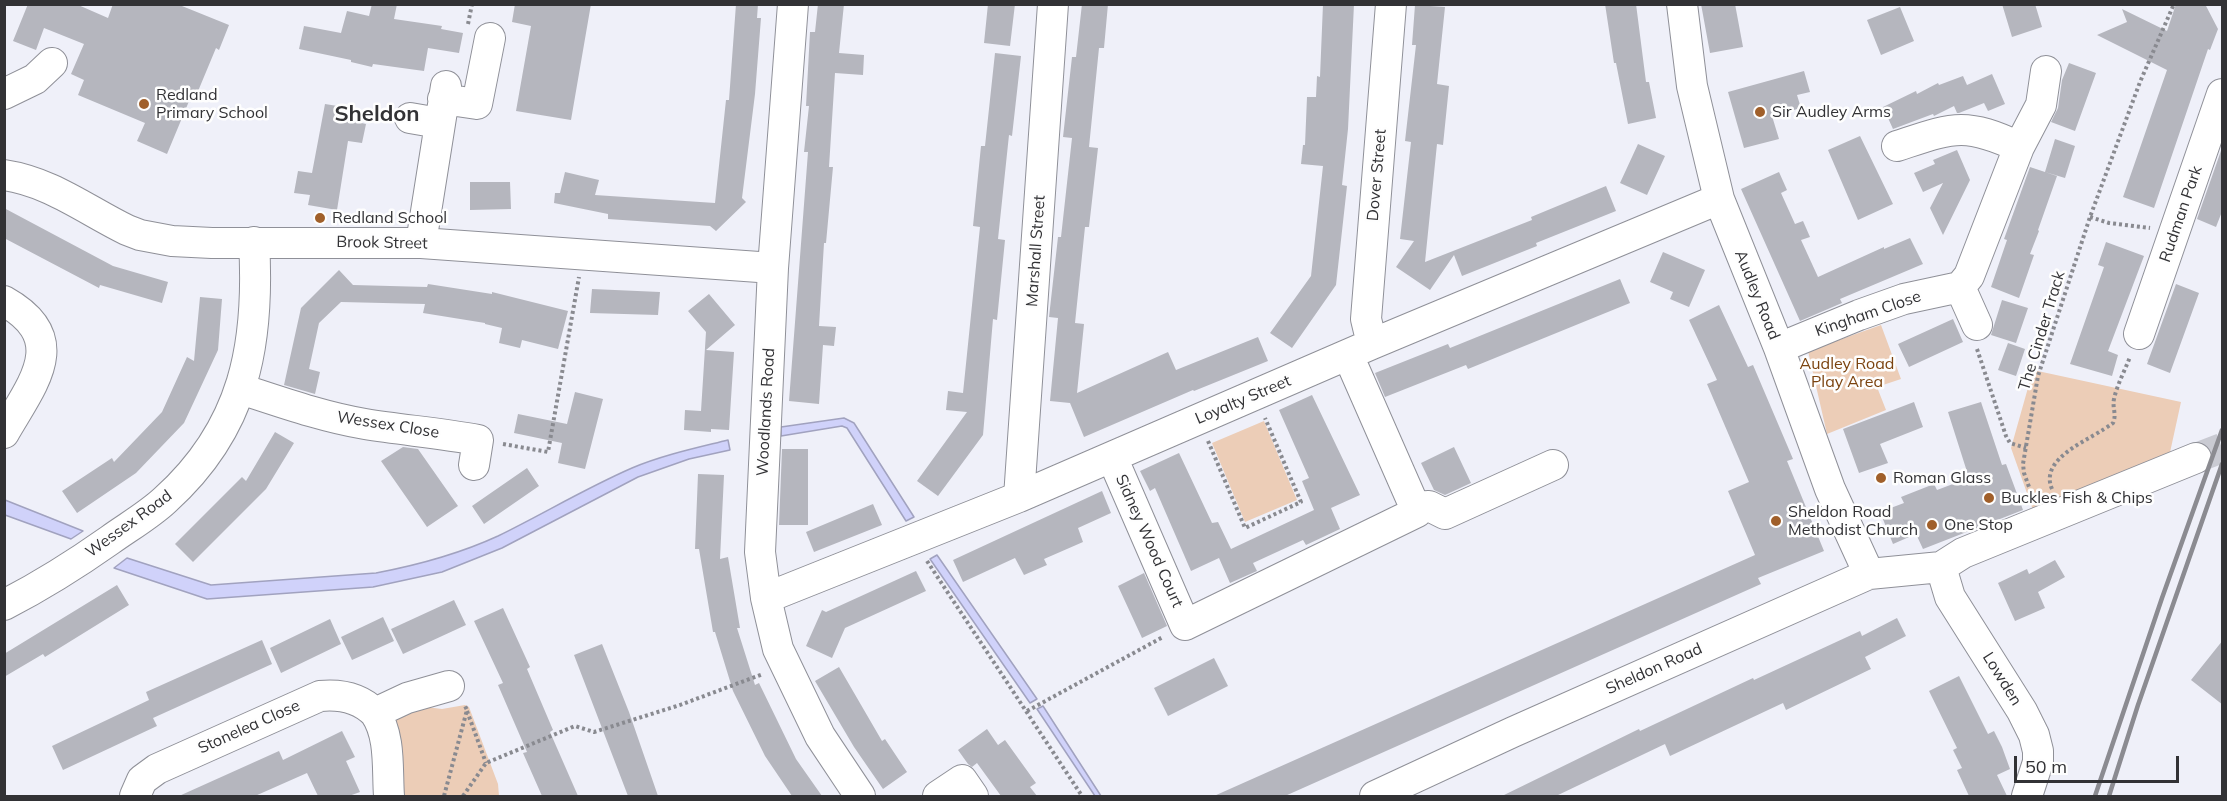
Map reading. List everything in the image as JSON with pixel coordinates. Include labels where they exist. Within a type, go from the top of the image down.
[{"type":"street","name":"Woodlands Road","points":[[793,4],[773,268],[760,552],[766,598],[778,649],[820,736],[860,796]]},
{"type":"street","name":"Marshall Street","points":[[1019,497],[1053,4]]},
{"type":"street","name":"Dover Street","points":[[1360,350],[1366,320],[1391,4]]},
{"type":"street","name":"Audley Road","points":[[1682,4],[1692,86],[1719,199],[1779,348],[1830,489],[1869,574]]},
{"type":"street","points":[[410,118],[443,103],[477,104],[490,38]]},
{"type":"street","points":[[4,94],[35,79],[52,63]]},
{"type":"street","points":[[1977,325],[1960,287],[1969,276],[1979,255],[2019,147],[2042,105],[2046,71]]},
{"type":"street","name":"Rudman Park","points":[[2139,334],[2223,94]]},
{"type":"street","points":[[421,243],[443,103]]},
{"type":"street","points":[[1897,146],[1945,131],[1961,129],[1976,130],[1996,136],[2019,147]]},
{"type":"street","name":"Brook Street","points":[[4,175],[52,188],[116,225],[140,235],[172,241],[421,243],[773,268]]},
{"type":"street","name":"Loyalty Street","points":[[766,598],[1019,497],[1719,199]]},
{"type":"street","name":"Wessex Road","points":[[4,605],[76,564],[164,501],[208,452],[232,410],[241,389],[248,360],[256,307],[254,242]]},
{"type":"street","name":"Kingham Close","points":[[1779,348],[1904,298],[1960,287]]},
{"type":"street","points":[[4,302],[29,317],[39,334],[42,350],[37,373],[4,433]]},
{"type":"street","points":[[1360,350],[1416,510]]},
{"type":"street","name":"Wessex Close","points":[[241,389],[363,424],[418,430],[476,453]]},
{"type":"street","name":"Sidney Wood Court","points":[[1112,457],[1185,625]]},
{"type":"street","points":[[1941,567],[1963,553],[2196,458]]},
{"type":"street","points":[[1185,625],[1416,510],[1429,506],[1445,514],[1553,465]]},
{"type":"street","name":"Sheldon Road","points":[[1375,796],[1513,732],[1869,574],[1941,567]]},
{"type":"street","name":"Lowden","points":[[1941,567],[1950,597],[2022,711],[2034,735],[2038,762],[2027,796]]},
{"type":"street","points":[[388,796],[385,737],[375,713],[407,698],[456,694]]},
{"type":"street","name":"Stonelea Close","points":[[135,796],[142,780],[157,769],[320,696],[351,698],[364,704],[375,713]]},
{"type":"street","points":[[938,796],[962,780],[974,796]]},
{"type":"path","name":"The Cinder Track","points":[[2052,517],[2024,473],[2038,376],[2090,217],[2140,82],[2174,4]]},
{"type":"path","points":[[2090,217],[2109,223],[2174,235]]},
{"type":"path","points":[[476,453],[548,452],[583,254]]},
{"type":"path","points":[[1977,325],[1972,335],[2006,436],[2010,443],[2026,448]]},
{"type":"path","points":[[2052,517],[2049,483],[2052,466],[2058,459],[2113,423],[2116,414],[2114,397],[2139,334]]},
{"type":"path","points":[[1199,419],[1245,528],[1301,502],[1255,395]]},
{"type":"path","points":[[914,540],[1082,796]]},
{"type":"path","points":[[1027,711],[1185,625]]},
{"type":"path","points":[[463,796],[486,763],[575,726],[594,732],[680,705],[785,666]]},
{"type":"path","points":[[456,694],[466,710],[486,763]]},
{"type":"path","points":[[444,796],[466,710]]},
{"type":"green space","name":"Audley Road Play Area","points":[[1881,325],[1901,379],[1877,387],[1886,410],[1827,434],[1808,351]]},
{"type":"green space","points":[[2033,370],[2181,402],[2169,457],[2034,513],[2011,448]]},
{"type":"green space","points":[[1264,421],[1297,500],[1245,522],[1212,443]]},
{"type":"green space","points":[[465,705],[469,707],[498,784],[499,796],[397,796],[394,716],[426,707],[442,709]]},
{"type":"water","points":[[844,418],[854,423],[914,517],[906,521],[847,428],[842,426],[781,436],[781,427]]},
{"type":"water","points":[[728,440],[730,450],[689,459],[638,477],[502,548],[442,572],[373,587],[207,599],[114,568],[127,558],[211,585],[392,570],[438,558],[498,536],[644,463]]},
{"type":"water","points":[[5,500],[83,531],[71,539],[5,515]]},
{"type":"water","points":[[937,555],[1037,699],[1030,703],[930,559]]},
{"type":"water","points":[[1043,706],[1101,796],[1095,796],[1037,709]]},
{"type":"building","points":[[28,4],[76,4],[108,18],[113,4],[177,4],[229,25],[219,50],[216,48],[196,96],[192,94],[167,154],[137,141],[145,123],[78,95],[84,80],[71,74],[84,44],[44,28],[36,50],[13,41]]},
{"type":"building","points":[[372,4],[397,4],[394,19],[442,26],[441,29],[463,33],[459,53],[428,48],[424,71],[373,64],[372,67],[299,49],[304,26],[341,33],[347,11],[369,16]]},
{"type":"building","points":[[515,4],[591,4],[571,120],[516,111],[531,26],[512,22]]},
{"type":"building","points":[[736,4],[758,4],[757,18],[761,18],[755,94],[742,198],[746,202],[716,231],[710,226],[608,219],[608,214],[554,203],[555,193],[560,193],[565,172],[599,180],[595,195],[715,203],[726,100],[729,100]]},
{"type":"building","points":[[818,4],[844,4],[839,53],[864,55],[863,75],[835,73],[829,167],[833,167],[826,243],[824,243],[819,326],[836,327],[834,346],[823,345],[819,404],[789,401],[808,152],[804,152],[809,106],[806,106],[810,32],[815,32]]},
{"type":"building","points":[[988,4],[1015,4],[1010,46],[984,43]]},
{"type":"building","points":[[1082,4],[1108,4],[1104,48],[1099,48],[1089,147],[1098,148],[1089,227],[1085,227],[1075,323],[1084,324],[1077,393],[1168,352],[1176,370],[1258,337],[1268,361],[1193,390],[1084,437],[1070,403],[1050,401],[1058,318],[1049,317],[1072,138],[1063,137],[1072,57],[1076,57]]},
{"type":"building","points":[[1323,4],[1354,4],[1348,129],[1342,185],[1347,186],[1336,285],[1292,348],[1270,333],[1311,276],[1323,166],[1301,164],[1303,145],[1305,145],[1307,97],[1316,97],[1317,76],[1320,77]]},
{"type":"building","points":[[1605,4],[1636,4],[1646,82],[1649,82],[1656,118],[1628,124],[1616,63],[1614,63]]},
{"type":"building","points":[[1701,4],[1735,4],[1743,47],[1710,53]]},
{"type":"building","points":[[2002,4],[2035,4],[2042,27],[2012,37]]},
{"type":"building","points":[[2176,4],[2205,4],[2218,29],[2210,50],[2208,49],[2154,208],[2123,197],[2167,70],[2097,35],[2127,22],[2122,9],[2167,31]]},
{"type":"building","points":[[1415,5],[1445,7],[1437,84],[1449,86],[1443,145],[1437,144],[1425,262],[1532,220],[1531,217],[1606,186],[1616,211],[1462,276],[1454,255],[1430,290],[1396,267],[1414,241],[1400,239],[1411,142],[1405,141],[1416,45],[1412,45]]},
{"type":"building","points":[[1900,7],[1914,41],[1881,55],[1867,20]]},
{"type":"building","points":[[995,53],[1021,56],[1012,136],[1009,135],[998,239],[1005,240],[997,320],[993,319],[983,435],[938,496],[917,481],[967,412],[946,410],[948,391],[963,393],[980,227],[973,226],[981,146],[985,146]]},
{"type":"building","points":[[2069,63],[2096,73],[2075,131],[2051,122],[2058,108],[2062,80]]},
{"type":"building","name":"Sir Audley Arms","points":[[1804,71],[1810,92],[1797,95],[1801,108],[1772,116],[1779,139],[1744,148],[1728,92]]},
{"type":"building","points":[[1992,74],[2005,104],[1988,111],[1984,103],[1959,113],[1954,106],[1934,116],[1933,114],[1893,129],[1883,107],[1938,83],[1939,85],[1963,76],[1967,85]]},
{"type":"building","points":[[325,104],[350,108],[348,120],[366,124],[362,143],[348,141],[337,210],[308,205],[310,195],[294,193],[298,171],[312,173]]},
{"type":"building","points":[[1860,136],[1893,204],[1858,220],[1828,150]]},
{"type":"building","points":[[2055,139],[2075,146],[2065,178],[2045,172]]},
{"type":"building","points":[[1638,144],[1665,156],[1647,195],[1620,183]]},
{"type":"building","points":[[2223,145],[2223,209],[2216,227],[2197,219]]},
{"type":"building","points":[[1957,150],[1970,180],[1943,235],[1930,208],[1943,183],[1923,192],[1914,173],[1935,164],[1933,160]]},
{"type":"building","points":[[2030,167],[2057,176],[2030,254],[2034,255],[2019,298],[1991,287],[2007,240],[2004,239]]},
{"type":"building","points":[[1779,172],[1787,190],[1781,193],[1795,224],[1803,221],[1810,237],[1801,240],[1818,277],[1884,247],[1884,249],[1910,238],[1923,264],[1840,299],[1842,303],[1800,321],[1741,189]]},
{"type":"building","points":[[470,182],[510,182],[511,209],[470,210]]},
{"type":"building","points":[[4,208],[113,266],[168,282],[162,303],[100,285],[99,288],[4,238]]},
{"type":"building","points":[[2106,242],[2144,256],[2108,351],[2118,355],[2112,376],[2070,364],[2104,267],[2098,265]]},
{"type":"building","points":[[1663,252],[1705,270],[1689,307],[1670,299],[1673,292],[1650,282]]},
{"type":"building","points":[[339,270],[353,285],[427,287],[428,284],[492,294],[492,292],[568,311],[558,349],[522,340],[520,348],[499,343],[502,328],[423,313],[425,304],[341,302],[319,323],[309,369],[320,372],[315,394],[284,385],[301,308]]},
{"type":"building","points":[[1620,279],[1630,303],[1468,369],[1466,365],[1385,397],[1375,373],[1448,344],[1450,348]]},
{"type":"building","points":[[2176,284],[2199,293],[2170,373],[2147,364]]},
{"type":"building","points":[[592,289],[660,292],[658,315],[590,313]]},
{"type":"building","points":[[709,294],[735,325],[706,350],[734,352],[729,430],[711,429],[711,432],[684,430],[685,410],[701,411],[706,332],[688,311]]},
{"type":"building","points":[[200,297],[222,299],[218,350],[184,423],[136,473],[77,513],[62,491],[112,458],[114,462],[162,412],[187,357],[194,361]]},
{"type":"building","points":[[2002,300],[2028,308],[2016,343],[1991,335]]},
{"type":"building","points":[[1719,305],[1748,367],[1753,365],[1793,459],[1787,461],[1824,551],[1758,578],[1761,584],[1285,796],[1214,796],[1755,555],[1728,491],[1749,482],[1707,384],[1717,380],[1689,320]]},
{"type":"building","points":[[1953,319],[1963,342],[1909,367],[1898,344]]},
{"type":"building","points":[[2008,343],[2025,349],[2016,376],[1998,370]]},
{"type":"building","points":[[575,392],[603,399],[585,469],[558,463],[562,443],[514,433],[518,414],[567,424]]},
{"type":"building","points":[[1312,395],[1360,495],[1331,508],[1340,529],[1306,545],[1303,540],[1253,563],[1257,571],[1230,583],[1219,558],[1191,571],[1155,488],[1150,491],[1140,471],[1179,453],[1212,523],[1218,522],[1231,549],[1314,510],[1302,481],[1309,478],[1279,410]]},
{"type":"building","points":[[1914,402],[1923,427],[1880,444],[1888,463],[1859,473],[1843,429]]},
{"type":"building","points":[[1981,402],[2002,465],[2006,464],[2023,510],[1923,549],[1916,534],[1893,544],[1880,512],[1904,503],[1901,497],[1934,484],[1937,490],[1969,478],[1948,412]]},
{"type":"building","points":[[275,432],[294,443],[266,489],[193,562],[175,544],[242,477],[246,481]]},
{"type":"building","points":[[403,447],[418,449],[458,506],[427,527],[381,461]]},
{"type":"building","points":[[1454,447],[1471,483],[1445,495],[1434,490],[1421,463]]},
{"type":"building","points":[[782,449],[808,449],[808,525],[779,525]]},
{"type":"building","points":[[527,468],[539,486],[484,524],[472,506]]},
{"type":"building","points":[[698,474],[724,475],[720,559],[728,557],[740,628],[737,628],[755,685],[759,683],[796,759],[822,796],[792,796],[765,756],[733,691],[715,632],[713,632],[699,549],[695,549]]},
{"type":"building","points":[[1102,491],[1111,513],[1078,528],[1083,542],[1044,559],[1047,565],[1024,575],[1015,558],[963,582],[953,560]]},
{"type":"building","points":[[873,504],[882,525],[814,552],[806,532]]},
{"type":"building","points":[[2055,560],[2065,577],[2038,592],[2045,608],[2015,621],[1998,583],[2027,569],[2029,574]]},
{"type":"building","points":[[916,571],[926,591],[845,628],[832,658],[806,646],[822,610],[826,612]]},
{"type":"building","points":[[1144,573],[1167,626],[1142,638],[1118,586]]},
{"type":"building","points":[[117,585],[129,605],[45,657],[43,654],[4,677],[4,654]]},
{"type":"building","points":[[454,600],[466,625],[403,654],[391,629]]},
{"type":"building","points":[[503,608],[530,667],[527,669],[553,730],[550,732],[578,796],[542,796],[523,753],[527,752],[498,685],[503,683],[474,621]]},
{"type":"building","points":[[383,617],[394,641],[352,660],[341,637]]},
{"type":"building","points":[[1897,618],[1906,636],[1865,657],[1871,669],[1786,710],[1783,703],[1670,756],[1665,744],[1556,796],[1502,796],[1639,729],[1640,731],[1860,631],[1862,636]]},
{"type":"building","points":[[330,619],[341,644],[281,673],[270,648]]},
{"type":"building","points":[[262,640],[272,664],[153,718],[157,726],[63,770],[52,746],[149,700],[146,692]]},
{"type":"building","points":[[2223,640],[2223,705],[2191,680]]},
{"type":"building","points":[[602,644],[629,712],[658,796],[628,796],[574,655]]},
{"type":"building","points":[[1214,658],[1228,686],[1168,716],[1154,688]]},
{"type":"building","points":[[839,667],[882,741],[885,739],[907,772],[883,789],[854,747],[815,681]]},
{"type":"building","points":[[1959,676],[1988,734],[1994,731],[2002,747],[2010,769],[1997,775],[2007,796],[1969,796],[1957,770],[1962,768],[1953,750],[1957,748],[1929,691]]},
{"type":"building","points":[[987,729],[998,745],[1005,740],[1036,783],[1030,787],[1037,796],[1001,796],[977,763],[972,767],[968,764],[958,750]]},
{"type":"building","points":[[342,731],[355,757],[346,761],[360,792],[349,796],[318,796],[307,773],[255,796],[179,796],[279,751],[283,760]]},
{"type":"tunnel","points":[[2196,458],[2222,448]]},
{"type":"railway","points":[[2095,796],[2222,430]]},
{"type":"railway","points":[[2109,796],[2138,705],[2222,464]]},
{"type":"place","name":"Redland Primary School","points":[[144,104]]},
{"type":"place","name":"Sir Audley Arms","points":[[1760,112]]},
{"type":"place","name":"Redland School","points":[[320,218]]},
{"type":"place","name":"Roman Glass","points":[[1881,478]]},
{"type":"place","name":"Buckles Fish & Chips","points":[[1989,498]]},
{"type":"place","name":"Sheldon Road Methodist Church","points":[[1776,521]]},
{"type":"place","name":"One Stop","points":[[1932,525]]},
{"type":"district","name":"Sheldon","points":[[377,114]]}]
